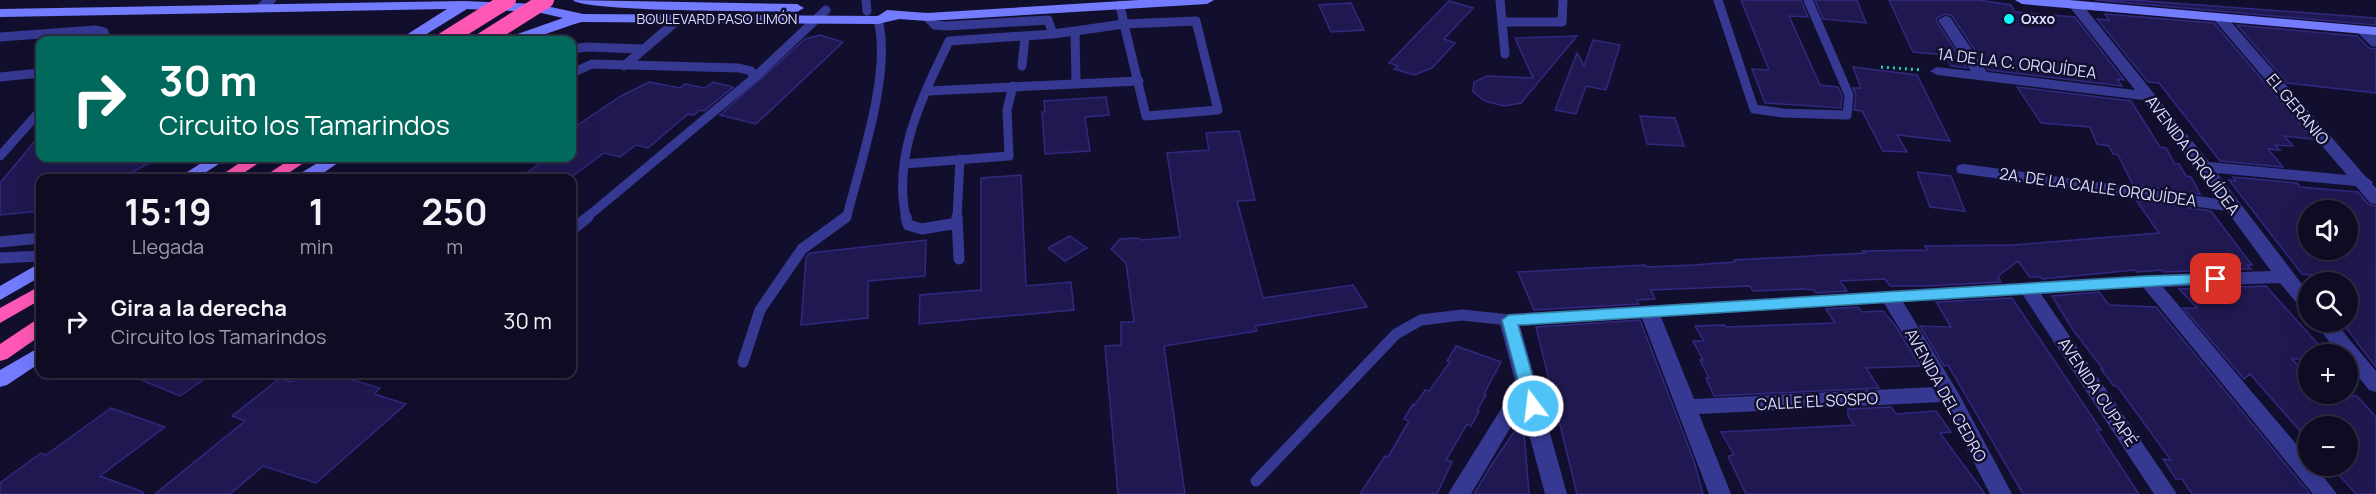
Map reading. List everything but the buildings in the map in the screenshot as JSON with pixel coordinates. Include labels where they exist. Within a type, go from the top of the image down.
[{"type":"highway","points":[[450,36],[508,0]]},
{"type":"highway","points":[[490,36],[546,6]]},
{"type":"highway","points":[[232,174],[251,162]]},
{"type":"highway","points":[[277,174],[296,162]]},
{"type":"highway","points":[[0,317],[36,294]]},
{"type":"highway","points":[[0,354],[36,330]]},
{"type":"main road","points":[[517,36],[546,6],[571,0]]},
{"type":"main road","name":"BOULEVARD PASO LIMÓN","points":[[580,0],[613,3],[660,2],[822,15]]},
{"type":"main road","name":"BOULEVARD PASO LIMÓN","points":[[0,13],[266,4],[420,5],[469,2],[546,6],[583,18],[679,19],[822,15],[870,10],[927,17],[1207,0]]},
{"type":"main road","points":[[2022,0],[2369,30]]},
{"type":"main road","points":[[414,36],[469,2]]},
{"type":"main road","points":[[420,5],[427,10],[427,28]]},
{"type":"main road","points":[[524,36],[558,23],[583,18]]},
{"type":"main road","points":[[193,174],[213,162]]},
{"type":"main road","points":[[311,174],[331,162]]},
{"type":"main road","points":[[0,294],[36,272]]},
{"type":"main road","points":[[0,380],[36,357]]},
{"type":"street","name":"AVENIDA ORQUÍDEA","points":[[2076,6],[2204,166],[2298,292]]},
{"type":"street","name":"EL GERANIO","points":[[2221,19],[2368,182],[2376,199]]},
{"type":"street","points":[[1945,20],[1983,77]]},
{"type":"street","points":[[2369,30],[2376,43]]},
{"type":"street","name":"1A DE LA C. ORQUÍDEA","points":[[1937,71],[2148,96]]},
{"type":"street","points":[[2204,166],[2368,182]]},
{"type":"street","name":"2A. DE LA CALLE ORQUÍDEA","points":[[1964,169],[2232,206]]},
{"type":"street","points":[[1556,494],[1509,320],[2148,281],[2285,277]]},
{"type":"street","points":[[2148,281],[2326,494]]},
{"type":"street","name":"AVENIDA CUPAPÉ","points":[[2029,290],[2166,494]]},
{"type":"street","name":"AVENIDA DEL CEDRO","points":[[1890,297],[1949,394],[2001,494]]},
{"type":"street","points":[[1650,313],[1720,494]]},
{"type":"street","points":[[2331,332],[2376,384]]},
{"type":"street","points":[[1459,494],[1527,384]]},
{"type":"street","name":"CALLE EL SOSPO","points":[[1685,407],[1949,394]]},
{"type":"lane","points":[[1500,0],[1505,54]]},
{"type":"lane","points":[[1502,22],[1562,22],[1563,0]]},
{"type":"lane","points":[[1718,0],[1754,109],[1783,113],[1847,115],[1849,95],[1808,0]]},
{"type":"lane","points":[[957,223],[922,229],[908,225],[902,207],[904,164],[910,136],[949,41],[1025,37],[1124,24],[1196,21],[1209,64],[1218,110],[1146,116],[1139,81],[1124,24],[1120,5]]},
{"type":"lane","points":[[743,362],[760,310],[802,249],[847,216],[878,94],[881,31],[870,10]]},
{"type":"lane","points":[[576,227],[754,78],[822,15]]},
{"type":"lane","points":[[927,17],[935,25],[946,26],[1048,20],[1053,34]]},
{"type":"lane","points":[[624,66],[679,19]]},
{"type":"lane","points":[[0,37],[94,30],[105,32],[106,36]]},
{"type":"lane","points":[[1075,31],[1076,83]]},
{"type":"lane","points":[[1022,66],[1025,37]]},
{"type":"lane","points":[[576,48],[642,49]]},
{"type":"lane","points":[[576,71],[592,64],[739,68],[751,71],[754,78]]},
{"type":"lane","points":[[0,77],[36,73]]},
{"type":"lane","points":[[928,91],[1139,81]]},
{"type":"lane","points":[[904,164],[1009,156],[1007,110],[1013,86]]},
{"type":"lane","points":[[0,156],[36,116]]},
{"type":"lane","points":[[959,259],[957,223],[960,159]]},
{"type":"lane","points":[[0,242],[36,238]]},
{"type":"lane","points":[[0,258],[36,256]]},
{"type":"lane","points":[[1256,481],[1396,334],[1421,320],[1462,315],[1509,320]]},
{"type":"path","name":"1A DE LA C. ORQUÍDEA","points":[[1881,67],[1937,71]]},
{"type":"place","name":"Oxxo","points":[[2009,19]]},
{"type":"route","points":[[1533,406],[1509,320],[2148,281],[2216,279]]}]
